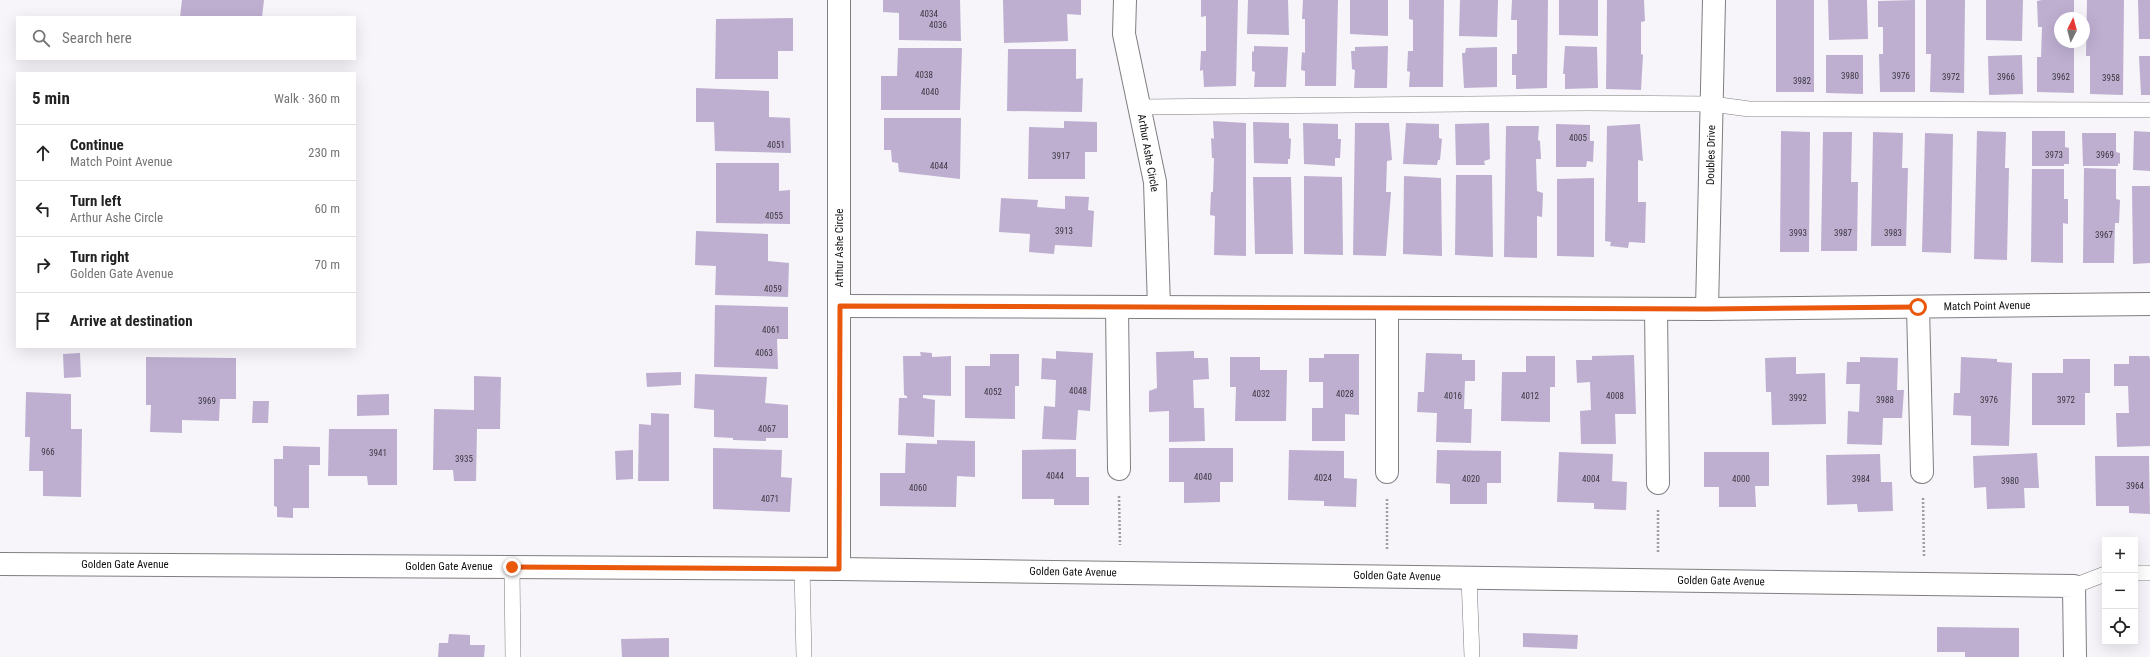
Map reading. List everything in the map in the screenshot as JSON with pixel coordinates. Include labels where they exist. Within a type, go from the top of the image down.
[{"type":"street","name":"Arthur Ashe Circle","points":[[839,0],[839,569]]},
{"type":"street","name":"Arthur Ashe Circle","points":[[1125,0],[1124,34],[1155,182],[1159,307]]},
{"type":"street","name":"Doubles Drive","points":[[1707,309],[1714,0]]},
{"type":"street","name":"Match Point Avenue","points":[[840,306],[1707,309],[2150,304]]},
{"type":"street","points":[[1918,307],[1922,472]]},
{"type":"street","points":[[1117,308],[1119,470]]},
{"type":"street","points":[[1387,308],[1387,472]]},
{"type":"street","points":[[1656,309],[1658,483]]},
{"type":"street","name":"Golden Gate Avenue","points":[[0,564],[802,568],[2074,586]]},
{"type":"street","points":[[2074,586],[2075,657]]},
{"type":"lane","points":[[1139,107],[1430,103],[1712,104],[1749,109],[2150,110]]},
{"type":"lane","points":[[512,567],[513,657]]},
{"type":"lane","points":[[802,568],[804,657]]},
{"type":"lane","points":[[2138,573],[2150,573]]},
{"type":"lane","points":[[2074,586],[2102,575]]},
{"type":"lane","points":[[1469,577],[1472,657]]},
{"type":"path","points":[[1119,470],[1120,572]]},
{"type":"path","points":[[1387,472],[1387,576]]},
{"type":"path","points":[[1922,472],[1924,584]]},
{"type":"path","points":[[1658,483],[1658,580]]},
{"type":"building","points":[[182,0],[264,0],[262,16],[180,16]]},
{"type":"building","points":[[883,0],[960,0],[961,41],[899,40],[899,13],[883,12]]},
{"type":"building","points":[[1003,0],[1081,0],[1081,15],[1067,14],[1068,41],[1004,43]]},
{"type":"building","points":[[1201,0],[1238,0],[1236,86],[1204,87],[1203,70],[1200,71],[1201,51],[1206,51],[1206,16],[1201,17]]},
{"type":"building","points":[[1248,0],[1288,0],[1289,35],[1247,34]]},
{"type":"building","points":[[1303,0],[1338,0],[1336,86],[1305,86],[1305,71],[1301,70],[1302,52],[1305,53],[1305,19],[1302,19]]},
{"type":"building","points":[[1350,0],[1388,0],[1388,36],[1350,34]]},
{"type":"building","points":[[1409,0],[1444,0],[1443,87],[1409,87],[1410,72],[1407,71],[1408,51],[1413,51],[1413,20],[1409,19]]},
{"type":"building","points":[[1460,0],[1498,0],[1497,37],[1459,36]]},
{"type":"building","points":[[1512,0],[1548,0],[1547,88],[1516,89],[1516,75],[1512,75],[1512,54],[1517,54],[1517,20],[1511,20]]},
{"type":"building","points":[[1559,0],[1598,0],[1598,36],[1559,35]]},
{"type":"building","points":[[1607,0],[1644,0],[1645,21],[1641,22],[1641,54],[1643,55],[1641,90],[1606,89]]},
{"type":"building","points":[[1776,0],[1814,0],[1814,92],[1776,92]]},
{"type":"building","points":[[1828,0],[1867,0],[1868,39],[1829,40]]},
{"type":"building","points":[[1915,0],[1915,92],[1880,92],[1879,54],[1883,54],[1883,27],[1878,27],[1878,1]]},
{"type":"building","points":[[1926,0],[1965,0],[1964,93],[1930,92],[1931,54],[1926,54]]},
{"type":"building","points":[[1986,0],[2023,0],[2022,41],[1986,40]]},
{"type":"building","points":[[2074,0],[2074,12],[2054,12],[2054,48],[2074,48],[2074,93],[2037,92],[2037,57],[2041,57],[2042,27],[2038,27],[2037,1]]},
{"type":"building","points":[[2087,0],[2124,0],[2123,95],[2090,94],[2090,56],[2086,56],[2086,48],[2090,48],[2090,12],[2087,12]]},
{"type":"building","points":[[2138,0],[2150,0],[2150,39],[2139,39]]},
{"type":"building","points":[[793,18],[793,51],[778,51],[778,79],[715,79],[716,19]]},
{"type":"building","points":[[1254,46],[1288,47],[1286,87],[1254,87],[1255,72],[1252,71],[1252,51],[1254,52]]},
{"type":"building","points":[[1388,46],[1387,88],[1354,88],[1355,70],[1352,69],[1351,51],[1355,51],[1355,47]]},
{"type":"building","points":[[1565,46],[1597,47],[1598,88],[1565,89],[1565,74],[1563,74]]},
{"type":"building","points":[[1497,47],[1497,87],[1464,88],[1462,53],[1465,53],[1466,48]]},
{"type":"building","points":[[898,48],[962,48],[960,110],[881,110],[881,76],[897,76]]},
{"type":"building","points":[[1008,49],[1076,49],[1076,79],[1083,78],[1082,112],[1007,111]]},
{"type":"building","points":[[1826,55],[1863,55],[1863,94],[1826,93]]},
{"type":"building","points":[[2022,55],[2023,94],[1989,95],[1988,56]]},
{"type":"building","points":[[2139,56],[2150,56],[2150,95],[2141,95]]},
{"type":"building","points":[[696,88],[769,91],[769,117],[790,118],[791,153],[715,151],[714,122],[696,122]]},
{"type":"building","points":[[884,118],[961,118],[960,179],[899,172],[898,163],[892,162],[891,150],[884,150]]},
{"type":"building","points":[[1064,121],[1097,122],[1097,152],[1085,152],[1085,179],[1028,179],[1029,127],[1064,128]]},
{"type":"building","points":[[1213,121],[1246,123],[1246,256],[1214,255],[1215,216],[1210,215],[1211,192],[1213,192],[1214,158],[1212,158],[1211,138],[1214,139]]},
{"type":"building","points":[[1253,122],[1289,123],[1289,138],[1291,139],[1290,159],[1288,159],[1288,164],[1254,163]]},
{"type":"building","points":[[1303,123],[1338,124],[1338,139],[1341,139],[1340,158],[1335,158],[1335,166],[1304,164]]},
{"type":"building","points":[[1355,123],[1389,123],[1392,160],[1387,161],[1386,192],[1391,192],[1386,256],[1353,255]]},
{"type":"building","points":[[1406,123],[1439,124],[1439,138],[1442,139],[1440,160],[1438,160],[1437,165],[1403,164]]},
{"type":"building","points":[[1489,123],[1490,159],[1484,161],[1485,165],[1456,165],[1455,124]]},
{"type":"building","points":[[1556,124],[1590,125],[1590,141],[1594,141],[1593,162],[1587,161],[1586,167],[1556,167]]},
{"type":"building","points":[[1640,124],[1643,161],[1638,160],[1638,202],[1646,202],[1645,243],[1629,242],[1628,248],[1610,246],[1611,242],[1605,241],[1607,126]]},
{"type":"building","points":[[1506,126],[1539,126],[1538,140],[1540,141],[1541,159],[1536,159],[1537,191],[1543,193],[1542,217],[1537,216],[1537,258],[1504,257]]},
{"type":"building","points":[[1781,131],[1810,132],[1809,252],[1780,252]]},
{"type":"building","points":[[1977,131],[2006,132],[2005,168],[2009,168],[2007,260],[1974,259]]},
{"type":"building","points":[[2032,131],[2065,131],[2065,147],[2069,148],[2069,164],[2064,164],[2064,166],[2032,166]]},
{"type":"building","points":[[2134,131],[2150,132],[2150,171],[2133,170]]},
{"type":"building","points":[[1823,132],[1852,132],[1851,182],[1858,182],[1857,251],[1821,251]]},
{"type":"building","points":[[1873,132],[1903,133],[1902,168],[1908,168],[1906,246],[1871,246]]},
{"type":"building","points":[[1925,133],[1953,134],[1951,253],[1922,252]]},
{"type":"building","points":[[2082,133],[2116,133],[2116,152],[2120,153],[2120,164],[2118,163],[2118,166],[2083,166]]},
{"type":"building","points":[[716,163],[779,163],[779,191],[790,190],[790,224],[716,223]]},
{"type":"building","points":[[2084,168],[2116,169],[2116,199],[2120,200],[2119,223],[2115,223],[2114,263],[2083,263]]},
{"type":"building","points":[[2032,169],[2064,169],[2064,199],[2068,199],[2068,224],[2063,223],[2063,263],[2031,262]]},
{"type":"building","points":[[1456,175],[1492,175],[1493,257],[1455,255]]},
{"type":"building","points":[[1304,176],[1342,177],[1343,255],[1304,254]]},
{"type":"building","points":[[1404,176],[1441,178],[1442,256],[1403,254]]},
{"type":"building","points":[[1253,177],[1291,177],[1293,254],[1255,254]]},
{"type":"building","points":[[1594,178],[1594,257],[1557,256],[1557,179]]},
{"type":"building","points":[[2132,186],[2150,186],[2150,263],[2133,264]]},
{"type":"building","points":[[1065,196],[1089,197],[1088,210],[1094,211],[1092,247],[1055,245],[1054,254],[1029,252],[1030,234],[999,232],[1001,198],[1038,200],[1037,207],[1065,209]]},
{"type":"building","points":[[696,231],[768,234],[768,261],[789,263],[788,297],[715,295],[716,266],[695,265]]},
{"type":"building","points":[[715,305],[788,307],[788,339],[777,339],[778,369],[714,367]]},
{"type":"building","points":[[1056,351],[1093,353],[1090,411],[1078,410],[1076,440],[1042,439],[1044,406],[1055,407],[1056,380],[1041,379],[1042,358],[1056,359]]},
{"type":"building","points":[[1194,351],[1194,358],[1208,358],[1209,379],[1193,380],[1194,408],[1204,408],[1205,441],[1169,442],[1169,411],[1149,412],[1149,391],[1157,388],[1156,352]]},
{"type":"building","points":[[920,352],[932,353],[932,357],[951,356],[951,396],[923,395],[923,398],[935,400],[934,437],[898,435],[899,398],[907,398],[907,396],[904,395],[903,356],[921,356]]},
{"type":"building","points":[[80,353],[81,377],[64,378],[63,354]]},
{"type":"building","points":[[1426,353],[1462,354],[1462,360],[1475,360],[1475,381],[1465,381],[1464,409],[1472,409],[1471,443],[1436,442],[1437,413],[1417,412],[1418,392],[1424,392]]},
{"type":"building","points":[[990,354],[1019,354],[1019,386],[1015,386],[1015,419],[965,418],[965,366],[990,366]]},
{"type":"building","points":[[1324,354],[1359,354],[1359,415],[1345,414],[1345,441],[1312,441],[1312,408],[1323,408],[1323,382],[1309,382],[1309,358],[1324,358]]},
{"type":"building","points":[[1634,355],[1636,414],[1615,414],[1616,444],[1581,444],[1580,411],[1591,410],[1590,382],[1577,383],[1576,360],[1592,360],[1592,356]]},
{"type":"building","points":[[1526,356],[1555,356],[1555,387],[1550,387],[1550,422],[1501,421],[1502,372],[1526,372]]},
{"type":"building","points":[[2129,356],[2149,356],[2150,359],[2150,446],[2117,447],[2116,413],[2129,413],[2128,386],[2114,386],[2114,364],[2129,364]]},
{"type":"building","points":[[146,357],[236,358],[236,399],[220,399],[219,421],[182,420],[182,433],[150,432],[151,405],[146,405]]},
{"type":"building","points":[[1230,357],[1260,357],[1260,370],[1287,370],[1286,421],[1235,421],[1236,387],[1230,387]]},
{"type":"building","points":[[1796,357],[1796,374],[1825,373],[1826,424],[1772,425],[1771,392],[1766,392],[1765,358]]},
{"type":"building","points":[[1860,357],[1898,358],[1897,390],[1904,390],[1902,418],[1883,418],[1882,445],[1847,444],[1848,411],[1859,412],[1860,384],[1846,384],[1847,362],[1860,362]]},
{"type":"building","points":[[1961,357],[1997,359],[1997,362],[2012,363],[2009,446],[1971,445],[1971,416],[1953,415],[1954,393],[1960,393]]},
{"type":"building","points":[[2063,359],[2090,359],[2090,393],[2085,393],[2085,425],[2032,425],[2032,373],[2063,373]]},
{"type":"building","points":[[681,372],[681,385],[647,387],[646,373]]},
{"type":"building","points":[[695,374],[767,377],[765,403],[788,405],[788,438],[766,438],[766,441],[733,440],[733,438],[714,437],[714,410],[694,408]]},
{"type":"building","points":[[474,376],[501,377],[500,429],[477,429],[476,481],[454,481],[453,470],[433,470],[434,409],[474,410]]},
{"type":"building","points":[[26,392],[71,394],[71,429],[82,429],[81,497],[43,496],[43,471],[29,471],[30,437],[25,437]]},
{"type":"building","points":[[389,394],[389,415],[357,416],[357,395]]},
{"type":"building","points":[[253,401],[269,401],[268,423],[252,423]]},
{"type":"building","points":[[651,413],[669,414],[669,481],[638,481],[639,424],[651,425]]},
{"type":"building","points":[[329,429],[397,429],[397,485],[368,485],[367,476],[328,476]]},
{"type":"building","points":[[937,440],[975,441],[975,477],[957,476],[956,507],[880,506],[880,473],[905,473],[906,443],[937,444]]},
{"type":"building","points":[[283,446],[320,447],[320,465],[309,465],[309,508],[293,508],[293,518],[277,517],[277,507],[274,506],[274,459],[283,459]]},
{"type":"building","points":[[713,448],[782,450],[781,477],[792,478],[790,512],[713,509]]},
{"type":"building","points":[[1169,448],[1233,448],[1233,482],[1220,482],[1220,502],[1184,503],[1184,482],[1169,482]]},
{"type":"building","points":[[1076,449],[1076,477],[1089,477],[1089,505],[1054,505],[1054,499],[1022,499],[1022,450]]},
{"type":"building","points":[[633,450],[633,479],[616,480],[615,451]]},
{"type":"building","points":[[1289,450],[1344,451],[1344,478],[1357,479],[1356,507],[1324,506],[1324,501],[1288,500]]},
{"type":"building","points":[[1437,450],[1501,451],[1501,483],[1487,483],[1487,504],[1450,504],[1450,484],[1436,483]]},
{"type":"building","points":[[1559,452],[1613,454],[1612,481],[1627,482],[1626,510],[1594,509],[1594,503],[1557,502]]},
{"type":"building","points":[[1704,452],[1769,452],[1769,486],[1755,486],[1756,507],[1719,507],[1719,487],[1704,487]]},
{"type":"building","points":[[2037,453],[2039,488],[2024,488],[2025,508],[1987,509],[1986,487],[1974,488],[1973,456]]},
{"type":"building","points":[[1880,454],[1881,482],[1892,482],[1893,511],[1858,512],[1857,504],[1827,505],[1826,455]]},
{"type":"building","points":[[2095,456],[2149,456],[2150,514],[2129,513],[2129,506],[2096,506]]},
{"type":"building","points":[[1937,627],[2019,628],[2019,657],[1965,657],[1965,652],[1937,652]]},
{"type":"building","points":[[1523,633],[1578,635],[1577,649],[1523,647]]},
{"type":"building","points":[[449,634],[470,635],[470,645],[485,645],[484,657],[438,657],[439,643],[448,643]]},
{"type":"building","points":[[669,638],[669,657],[622,657],[621,639]]},
{"type":"route","points":[[512,567],[839,569],[840,306],[1707,309],[1918,307]]}]
